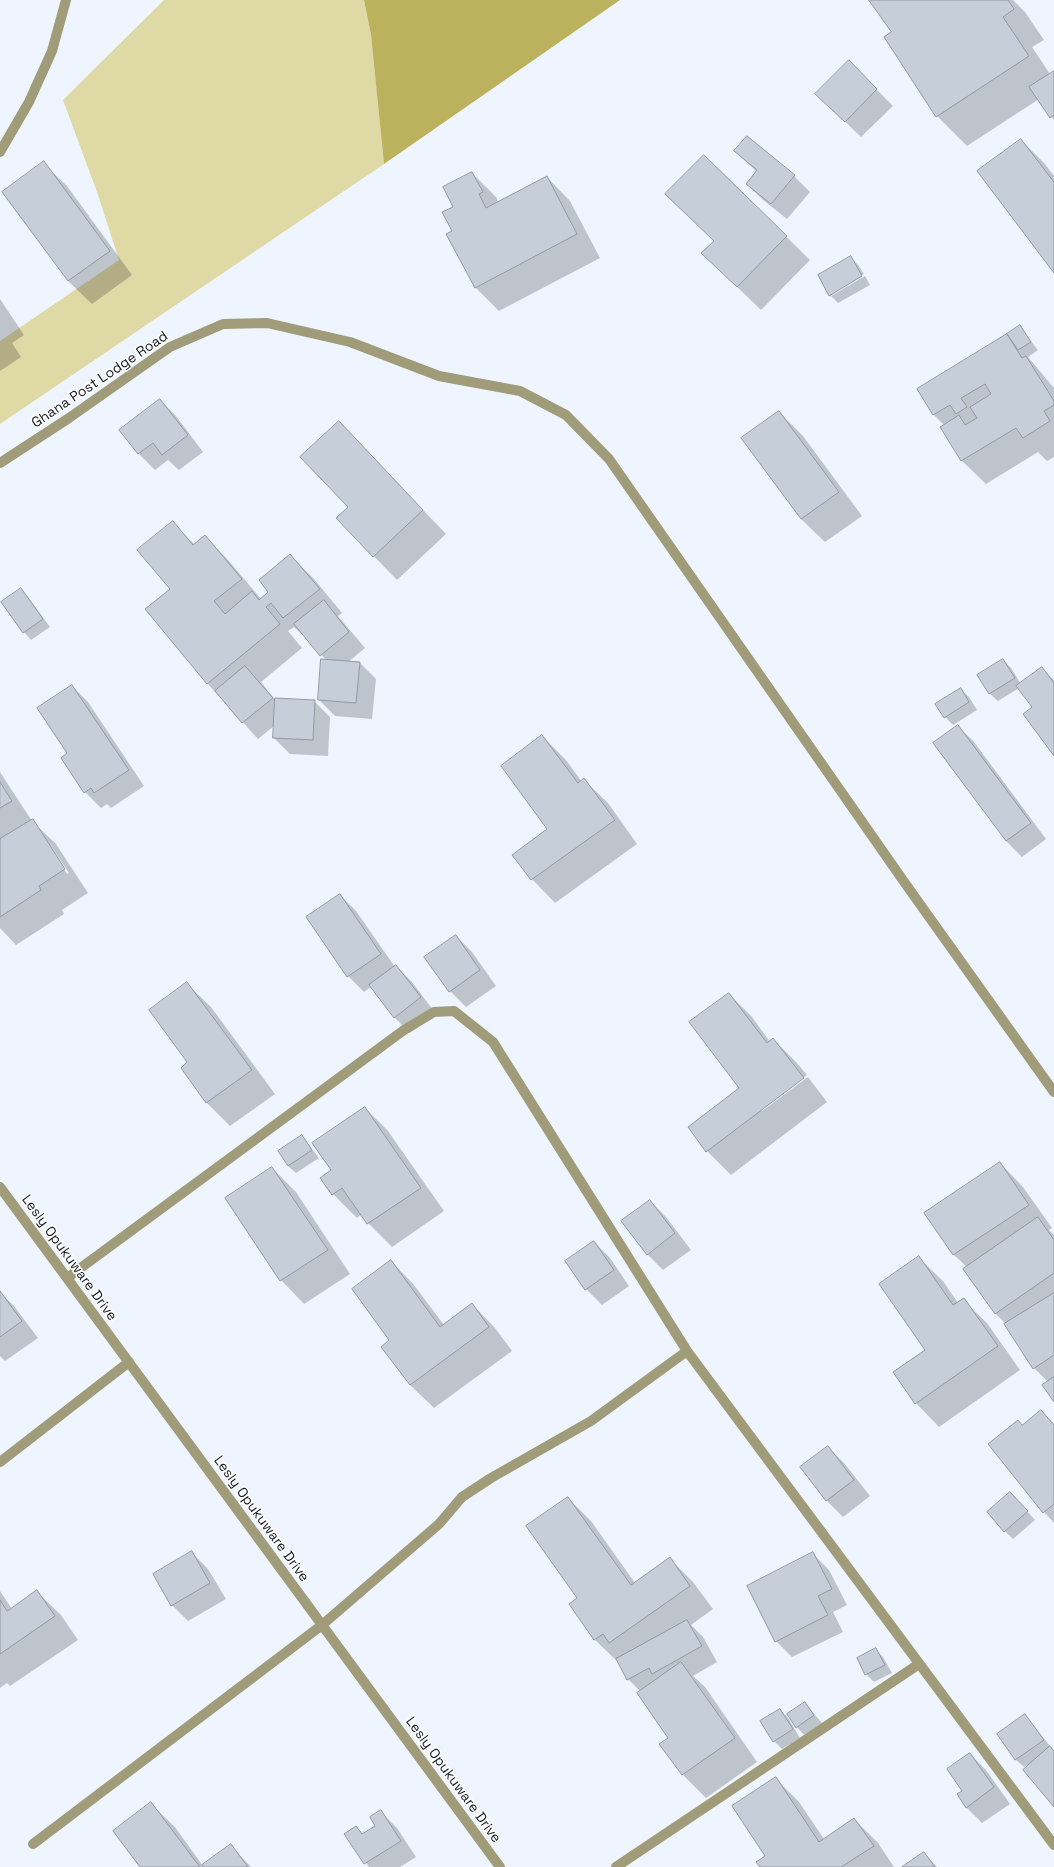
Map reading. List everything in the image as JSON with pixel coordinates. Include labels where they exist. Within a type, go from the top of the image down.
[{"type":"street","points":[[0,152],[29,102],[49,57],[66,0]]},
{"type":"street","name":"Ghana Post Lodge Road","points":[[0,463],[69,418],[170,347],[223,324],[267,323],[350,342],[439,376],[520,391],[566,415],[609,459],[907,886],[1054,1092]]},
{"type":"street","points":[[66,1278],[404,1030],[434,1012],[454,1011],[493,1042],[687,1350],[1054,1845]]},
{"type":"street","name":"Lesly Opukuware Drive","points":[[0,1187],[500,1867]]},
{"type":"street","points":[[34,1844],[322,1625],[439,1524],[462,1497],[491,1478],[591,1421],[687,1350]]},
{"type":"street","points":[[0,1462],[129,1362]]},
{"type":"street","points":[[616,1867],[919,1664]]},
{"type":"shaded area","points":[[164,0],[364,0],[371,35],[384,164],[0,424],[0,341],[119,260],[97,192],[63,100]]},
{"type":"shaded area","points":[[364,0],[620,0],[384,164],[371,35]]},
{"type":"building","points":[[869,0],[1008,0],[1014,9],[1003,17],[1029,56],[936,117],[884,37],[891,32]]},
{"type":"building","points":[[849,60],[877,89],[845,122],[815,94]]},
{"type":"building","points":[[1054,71],[1054,115],[1050,118],[1029,87]]},
{"type":"building","points":[[747,136],[795,175],[771,204],[746,184],[757,170],[734,151]]},
{"type":"building","points":[[1021,139],[1054,182],[1054,273],[977,171]]},
{"type":"building","points":[[704,155],[787,236],[737,287],[701,253],[714,241],[665,194]]},
{"type":"building","points":[[44,161],[110,251],[68,281],[2,192]]},
{"type":"building","points":[[472,172],[483,192],[479,194],[486,208],[547,176],[577,234],[475,288],[446,234],[452,231],[442,212],[453,207],[443,187]]},
{"type":"building","points":[[851,256],[862,276],[829,296],[818,275]]},
{"type":"building","points":[[1020,325],[1031,342],[1018,350],[1007,334]]},
{"type":"building","points":[[1007,334],[1022,358],[1026,356],[1054,401],[1054,405],[1044,411],[1050,421],[1023,438],[1016,428],[961,461],[940,427],[959,415],[965,425],[977,418],[970,407],[991,394],[985,384],[961,398],[967,407],[956,414],[950,405],[933,415],[917,389]]},
{"type":"building","points":[[160,399],[188,435],[162,455],[153,443],[138,454],[119,430]]},
{"type":"building","points":[[779,411],[839,492],[801,519],[741,438]]},
{"type":"building","points":[[339,421],[423,510],[373,557],[336,518],[348,507],[300,457]]},
{"type":"building","points":[[173,521],[193,545],[205,535],[242,579],[214,601],[225,614],[252,591],[259,600],[268,592],[259,580],[290,554],[320,589],[283,618],[271,603],[266,607],[280,624],[207,684],[145,609],[170,589],[137,550]]},
{"type":"building","points":[[21,588],[43,619],[23,633],[1,602]]},
{"type":"building","points":[[324,600],[349,632],[320,656],[294,624]]},
{"type":"building","points":[[321,659],[360,662],[356,703],[318,700]]},
{"type":"building","points":[[1003,659],[1015,678],[989,694],[977,675]]},
{"type":"building","points":[[245,666],[273,698],[242,723],[215,691]]},
{"type":"building","points":[[1042,667],[1054,683],[1054,756],[1023,714],[1032,707],[1016,686]]},
{"type":"building","points":[[72,685],[129,770],[94,793],[91,788],[84,793],[61,758],[67,753],[37,708]]},
{"type":"building","points":[[961,688],[969,702],[944,718],[935,704]]},
{"type":"building","points":[[275,698],[315,700],[313,740],[273,738]]},
{"type":"building","points":[[958,725],[1031,823],[1006,841],[933,743]]},
{"type":"building","points":[[542,735],[578,783],[584,778],[615,820],[531,880],[512,855],[547,829],[501,766]]},
{"type":"building","points":[[0,782],[12,801],[0,808]]},
{"type":"building","points":[[33,819],[65,869],[39,886],[41,890],[0,917],[0,839]]},
{"type":"building","points":[[340,894],[381,954],[347,977],[306,917]]},
{"type":"building","points":[[456,935],[480,970],[449,992],[424,957]]},
{"type":"building","points":[[396,965],[421,997],[394,1018],[369,985]]},
{"type":"building","points":[[187,982],[252,1070],[206,1103],[181,1068],[187,1062],[149,1010]]},
{"type":"building","points":[[729,993],[767,1043],[773,1038],[804,1078],[706,1152],[688,1127],[739,1088],[689,1022]]},
{"type":"building","points":[[365,1107],[421,1188],[367,1224],[342,1188],[332,1195],[320,1178],[331,1170],[312,1143]]},
{"type":"building","points":[[302,1135],[312,1150],[288,1166],[278,1151]]},
{"type":"building","points":[[1000,1162],[1029,1205],[953,1255],[924,1213]]},
{"type":"building","points":[[272,1167],[328,1250],[280,1281],[225,1198]]},
{"type":"building","points":[[650,1200],[675,1233],[647,1255],[621,1221]]},
{"type":"building","points":[[1038,1217],[1054,1240],[1054,1273],[995,1314],[963,1269]]},
{"type":"building","points":[[594,1241],[614,1270],[585,1290],[565,1261]]},
{"type":"building","points":[[919,1256],[953,1305],[964,1298],[998,1346],[915,1404],[893,1372],[925,1350],[879,1284]]},
{"type":"building","points":[[391,1260],[440,1327],[472,1303],[489,1327],[410,1385],[381,1347],[389,1340],[352,1289]]},
{"type":"building","points":[[0,1291],[22,1321],[0,1337]]},
{"type":"building","points":[[1054,1293],[1054,1355],[1033,1369],[1004,1324]]},
{"type":"building","points":[[1054,1377],[1054,1402],[1042,1385]]},
{"type":"building","points":[[1041,1410],[1054,1425],[1054,1504],[1043,1513],[988,1444],[1018,1420],[1022,1425]]},
{"type":"building","points":[[828,1446],[854,1480],[826,1501],[800,1467]]},
{"type":"building","points":[[1010,1492],[1028,1511],[1004,1532],[987,1512]]},
{"type":"building","points":[[568,1497],[631,1585],[670,1557],[690,1586],[609,1643],[603,1634],[594,1640],[569,1604],[577,1598],[526,1526]]},
{"type":"building","points":[[192,1551],[210,1583],[171,1606],[153,1574]]},
{"type":"building","points":[[813,1552],[832,1589],[818,1596],[828,1615],[775,1642],[747,1586]]},
{"type":"building","points":[[37,1590],[55,1616],[0,1654],[0,1600],[7,1611]]},
{"type":"building","points":[[687,1620],[702,1646],[652,1674],[649,1668],[627,1680],[616,1659]]},
{"type":"building","points":[[876,1648],[885,1665],[865,1675],[857,1658]]},
{"type":"building","points":[[681,1662],[735,1738],[682,1775],[659,1744],[668,1738],[637,1693]]},
{"type":"building","points":[[805,1702],[814,1715],[796,1728],[787,1714]]},
{"type":"building","points":[[780,1709],[793,1729],[773,1742],[760,1721]]},
{"type":"building","points":[[1025,1714],[1044,1740],[1015,1760],[997,1734]]},
{"type":"building","points":[[1050,1746],[1054,1751],[1054,1807],[1023,1770]]},
{"type":"building","points":[[970,1753],[994,1787],[966,1808],[957,1794],[962,1791],[947,1769]]},
{"type":"building","points":[[776,1777],[819,1842],[854,1818],[874,1846],[841,1867],[760,1867],[756,1862],[765,1856],[732,1806]]},
{"type":"building","points":[[151,1802],[200,1867],[140,1867],[113,1831]]},
{"type":"building","points":[[381,1810],[401,1841],[364,1864],[344,1834],[356,1826],[362,1834],[375,1826],[370,1817]]},
{"type":"building","points":[[231,1844],[248,1867],[204,1867],[202,1865]]},
{"type":"building","points":[[924,1852],[935,1867],[902,1867]]}]
